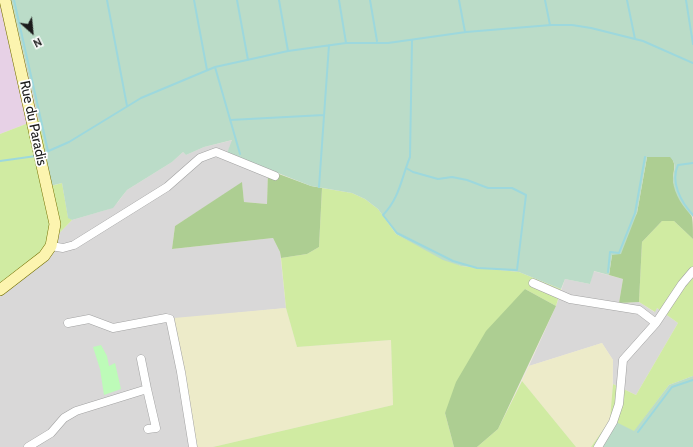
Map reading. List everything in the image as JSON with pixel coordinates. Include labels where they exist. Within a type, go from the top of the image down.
[{"type":"main road","name":"Rue du Paradis","points":[[5,0],[53,212],[55,224],[51,246]]},
{"type":"main road","points":[[0,290],[37,263],[51,246]]},
{"type":"street","points":[[51,246],[63,248],[74,245],[167,186],[200,158],[216,152],[275,176]]},
{"type":"street","points":[[598,447],[612,422],[619,404],[623,360],[656,323],[682,284],[693,271]]},
{"type":"street","points":[[533,283],[570,298],[638,310],[656,323]]},
{"type":"street","points":[[68,323],[89,318],[113,328],[166,318],[170,319],[181,372],[193,447]]},
{"type":"street","points":[[141,359],[156,428],[148,429]]},
{"type":"street","points":[[28,447],[51,433],[64,418],[76,411],[148,389]]},
{"type":"shaded area","points":[[0,0],[11,0],[39,119],[0,134]]},
{"type":"shaded area","points":[[233,140],[227,153],[268,170],[267,204],[244,202],[242,183],[175,226],[172,249],[273,238],[280,252],[286,308],[175,319],[197,447],[0,447],[0,284],[39,254],[72,220],[109,209],[118,202],[127,190],[172,162],[183,152],[186,155],[204,147]]},
{"type":"shaded area","points":[[593,271],[623,279],[619,303],[639,302],[654,312],[657,308],[678,323],[636,395],[613,384],[613,360],[602,343],[529,366],[556,306],[565,279],[590,284]]},
{"type":"shaded area","points":[[286,308],[297,347],[391,340],[393,405],[213,447],[197,447],[174,318]]},
{"type":"shaded area","points":[[602,343],[613,360],[612,410],[610,420],[591,447],[576,447],[522,381],[529,366]]},
{"type":"green space","points":[[11,0],[693,0],[693,217],[683,206],[675,191],[673,181],[674,163],[670,157],[647,157],[637,213],[621,254],[612,255],[609,275],[594,271],[590,284],[565,279],[561,289],[519,272],[461,266],[443,260],[396,234],[378,209],[365,199],[352,193],[311,186],[227,153],[232,140],[204,147],[186,155],[183,152],[172,162],[127,190],[113,208],[72,220],[68,218],[62,183],[50,186],[41,150],[45,147]]},
{"type":"green space","points":[[39,119],[46,148],[51,186],[62,183],[68,217],[72,220],[39,254],[0,284],[0,134]]},
{"type":"green space","points":[[647,157],[671,157],[673,160],[674,184],[680,198],[692,217],[693,239],[674,221],[662,221],[642,242],[639,302],[619,303],[623,279],[609,275],[612,255],[637,213]]},
{"type":"green space","points":[[268,170],[311,186],[322,188],[319,247],[307,254],[281,258],[280,252],[273,238],[172,249],[175,226],[242,182],[244,202],[267,204]]},
{"type":"green space","points":[[322,188],[352,193],[365,199],[378,209],[396,234],[461,266],[519,272],[561,289],[556,306],[525,289],[445,413],[454,447],[213,447],[393,405],[391,340],[297,347],[286,308],[281,258],[307,254],[319,247]]},
{"type":"green space","points":[[662,221],[674,221],[693,239],[693,376],[669,385],[634,432],[601,447],[591,447],[610,420],[613,384],[636,395],[678,323],[657,308],[655,312],[639,302],[642,242]]},
{"type":"green space","points":[[525,289],[556,306],[498,429],[477,447],[454,447],[445,413],[456,382],[486,331]]},
{"type":"green space","points":[[101,345],[107,356],[109,366],[115,363],[121,389],[104,395],[100,369],[93,347]]},
{"type":"green space","points":[[693,376],[693,447],[601,447],[616,422],[634,431],[669,385]]},
{"type":"green space","points":[[522,381],[576,447],[477,447],[498,429]]},
{"type":"waterway","points":[[14,0],[48,151]]},
{"type":"waterway","points":[[107,0],[127,106]]},
{"type":"waterway","points":[[194,0],[207,70]]},
{"type":"waterway","points":[[237,0],[248,60]]},
{"type":"waterway","points":[[279,0],[288,51]]},
{"type":"waterway","points":[[339,0],[346,43]]},
{"type":"waterway","points":[[370,0],[377,41]]},
{"type":"waterway","points":[[459,0],[465,32]]},
{"type":"waterway","points":[[545,0],[550,25]]},
{"type":"waterway","points":[[627,0],[635,39]]},
{"type":"waterway","points":[[686,0],[693,44]]},
{"type":"waterway","points":[[44,153],[69,142],[141,98],[215,67],[288,51],[346,43],[388,43],[466,32],[551,25],[572,25],[591,28],[643,41],[693,63]]},
{"type":"waterway","points":[[406,168],[413,172],[438,179],[452,177],[467,180],[488,188],[512,188],[526,195],[517,270],[477,268],[453,261],[397,233],[383,215],[397,195],[400,188],[407,165],[410,157],[412,40]]},
{"type":"waterway","points":[[319,187],[329,45]]},
{"type":"waterway","points":[[215,67],[240,154]]},
{"type":"waterway","points":[[230,120],[324,115]]},
{"type":"waterway","points":[[0,161],[36,156]]},
{"type":"waterway","points":[[608,272],[610,252],[619,253],[635,213],[645,157]]},
{"type":"waterway","points":[[693,163],[678,165],[675,178],[678,192],[684,204],[693,215]]},
{"type":"waterway","points":[[638,432],[672,387],[693,380]]}]
